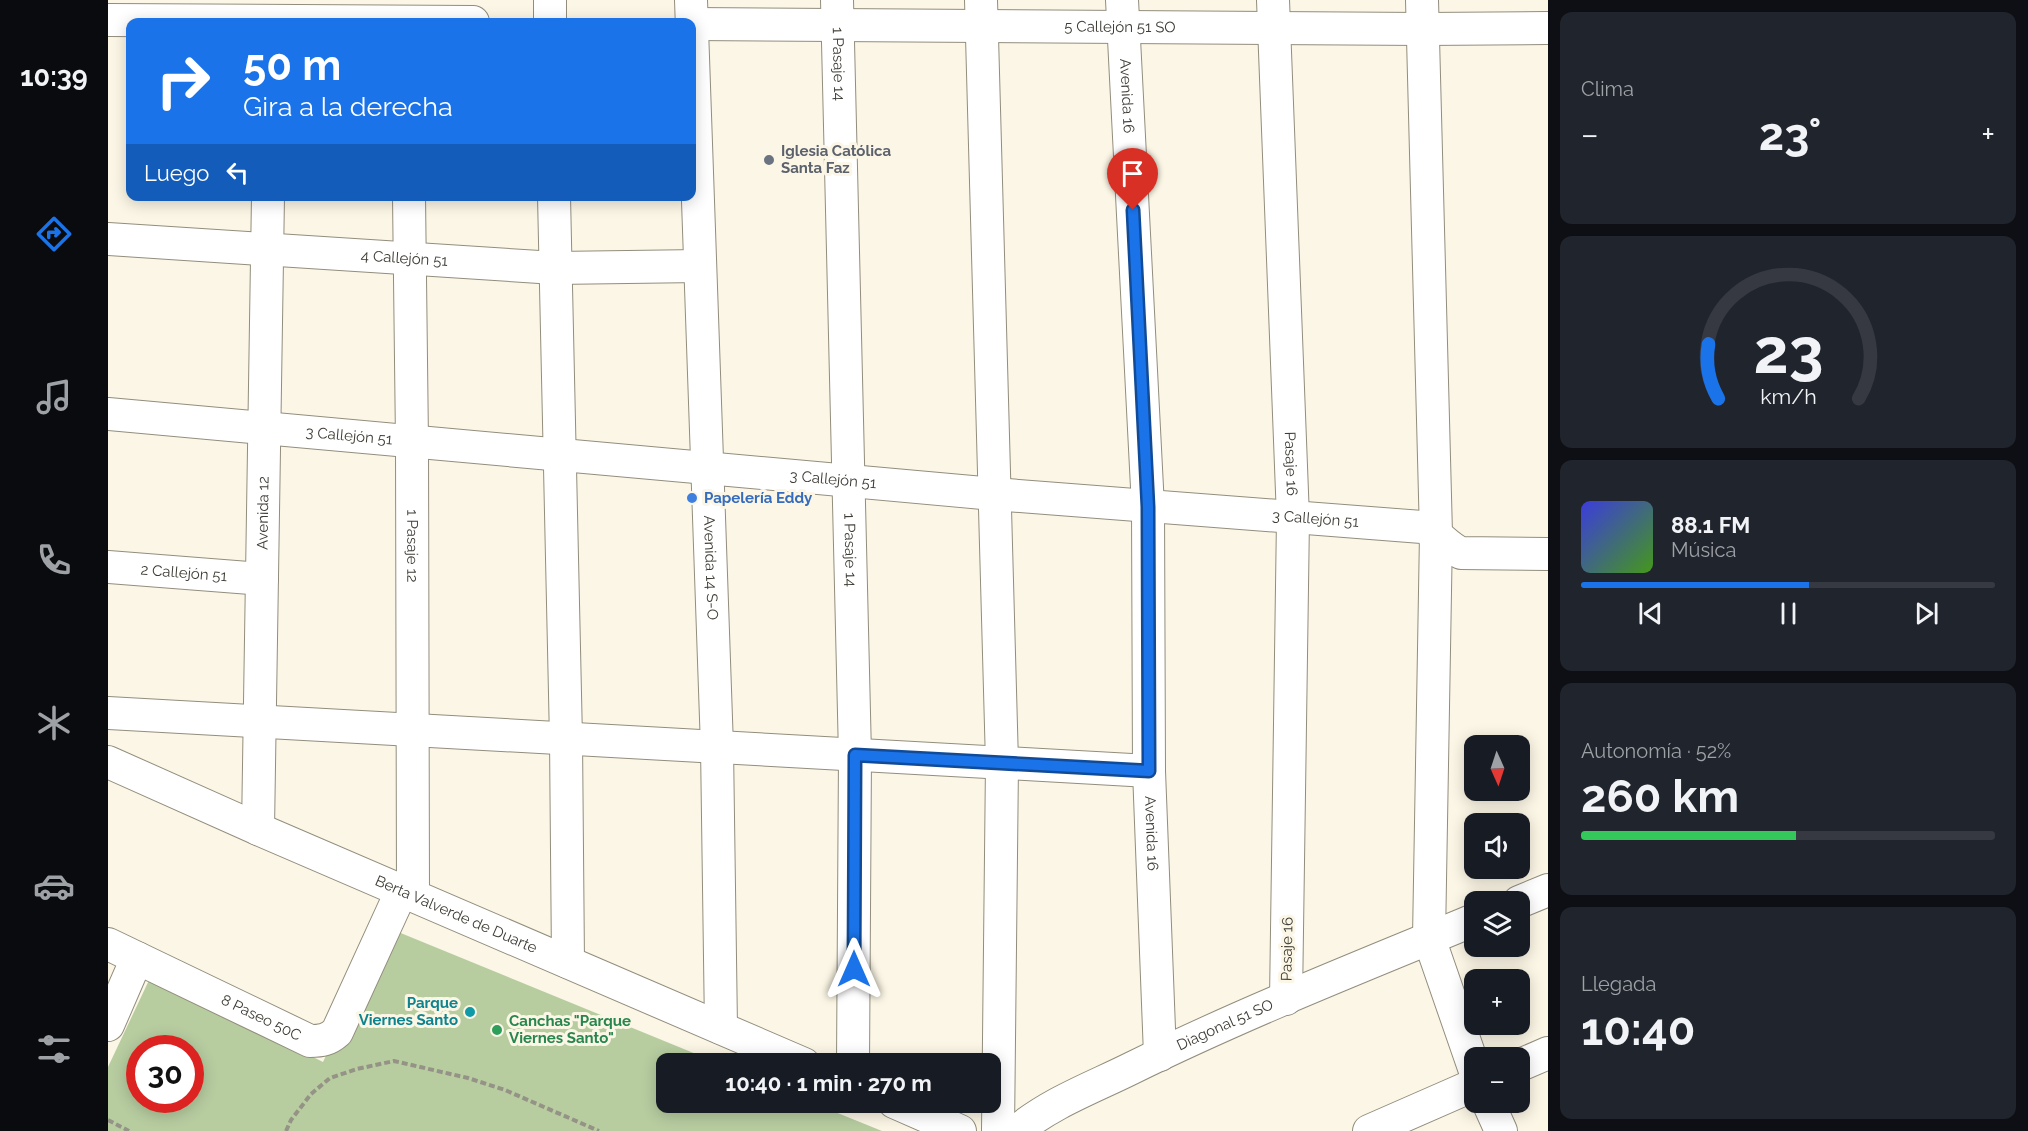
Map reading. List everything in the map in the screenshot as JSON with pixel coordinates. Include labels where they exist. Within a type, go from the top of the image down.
[{"type":"street","points":[[407,0],[407,18]]},
{"type":"street","points":[[550,0],[550,18]]},
{"type":"street","name":"Avenida 14 S-O","points":[[691,0],[692,18]]},
{"type":"street","name":"5 Callejón 51 SO","points":[[696,24],[837,12],[1123,13],[1423,15],[1548,28]]},
{"type":"street","name":"1 Pasaje 14","points":[[837,12],[855,755],[853,1053]]},
{"type":"street","points":[[982,13],[1002,763],[998,1131]]},
{"type":"street","name":"Avenida 16","points":[[1123,13],[1148,507],[1149,771],[1160,1055]]},
{"type":"street","points":[[162,18],[271,14],[339,18]]},
{"type":"street","name":"Pasaje 16","points":[[1273,14],[1293,518],[1286,999]]},
{"type":"street","points":[[1423,15],[1436,534],[1429,938],[1467,1047]]},
{"type":"street","points":[[108,20],[126,19]]},
{"type":"street","name":"Avenida 14 S-O","points":[[696,145],[717,747],[721,1028]]},
{"type":"street","name":"Avenida 12","points":[[258,829],[268,201]]},
{"type":"street","name":"1 Pasaje 12","points":[[407,893],[413,730],[409,201]]},
{"type":"street","points":[[554,201],[566,739],[568,962]]},
{"type":"street","name":"4 Callejón 51","points":[[108,239],[555,268],[700,266]]},
{"type":"street","name":"3 Callejón 51","points":[[108,414],[994,494],[1422,527],[1436,534],[1450,548],[1461,553],[1548,554]]},
{"type":"street","name":"2 Callejón 51","points":[[108,567],[262,579]]},
{"type":"street","points":[[108,712],[1149,771]]},
{"type":"street","name":"Berta Valverde de Duarte","points":[[108,762],[779,1053]]},
{"type":"street","points":[[1530,897],[1548,890]]},
{"type":"street","name":"8 Paseo 50C","points":[[108,944],[310,1041],[330,1038],[337,1032],[407,893]]},
{"type":"street","name":"Diagonal 51 SO","points":[[1017,1131],[1035,1115],[1160,1055],[1464,924]]},
{"type":"street","points":[[108,1025],[137,958]]},
{"type":"street","points":[[1530,1061],[1548,1053]]},
{"type":"street","points":[[1369,1131],[1464,1089]]},
{"type":"street","points":[[919,1113],[960,1131]]},
{"type":"street","points":[[1493,1113],[1500,1131]]},
{"type":"path","points":[[286,1131],[291,1120],[311,1094],[330,1078],[394,1061],[468,1078],[505,1090],[599,1131]]},
{"type":"path","points":[[108,1120],[129,1131]]},
{"type":"green space","name":"Parque Viernes Santo","points":[[386,927],[694,1053],[656,1053],[656,1113],[838,1113],[882,1131],[108,1131],[108,1067],[151,976],[323,1062]]},
{"type":"place","name":"Iglesia Católica Santa Faz","points":[[769,160]]},
{"type":"place","name":"Papelería Eddy","points":[[692,498]]},
{"type":"place","name":"Parque Viernes Santo","points":[[470,1012]]},
{"type":"place","name":"Canchas \"Parque Viernes Santo\"","points":[[497,1030]]},
{"type":"route","points":[[854,969],[855,755],[1149,771],[1148,507],[1133,210]]}]
